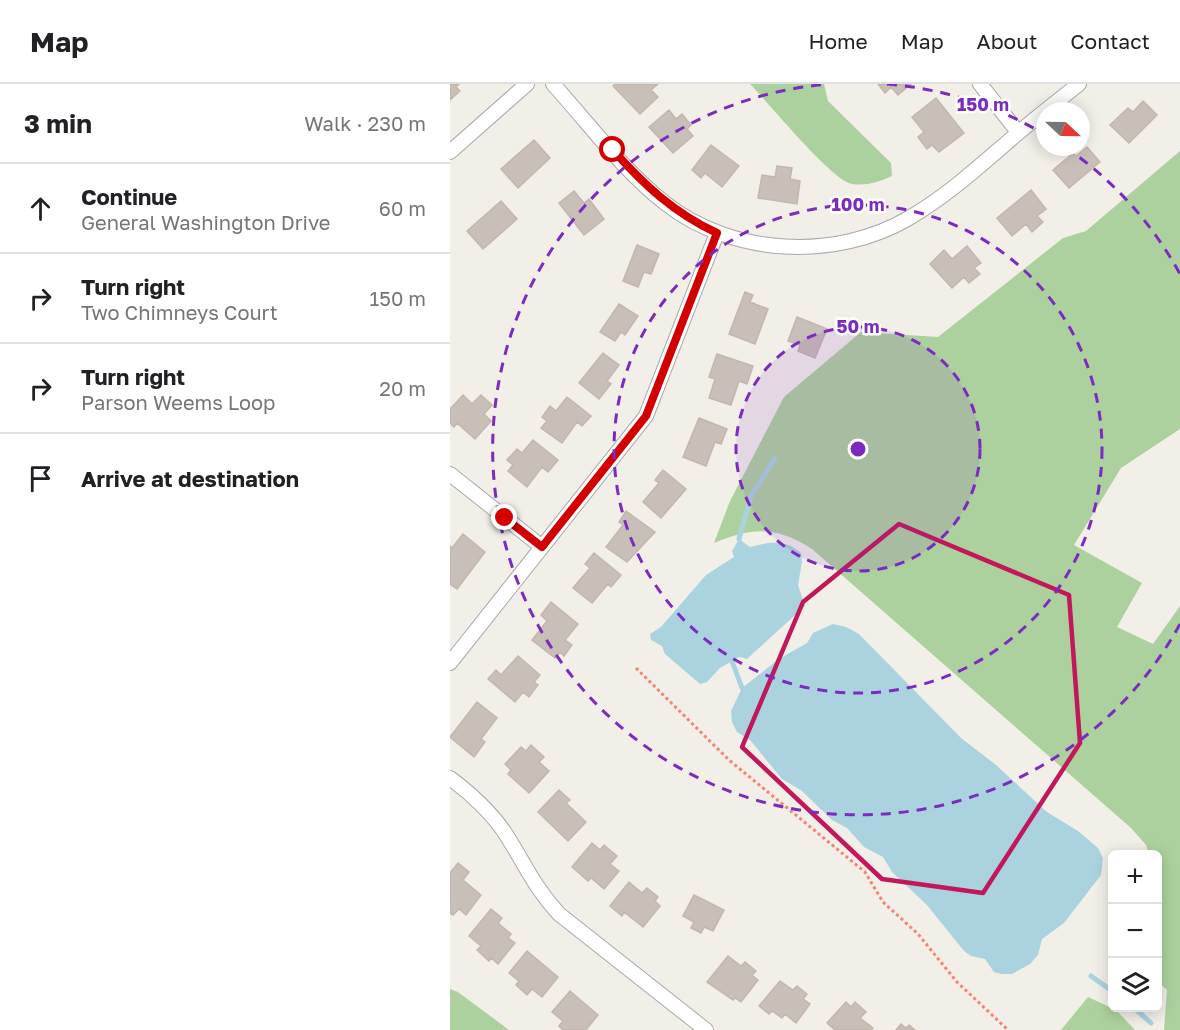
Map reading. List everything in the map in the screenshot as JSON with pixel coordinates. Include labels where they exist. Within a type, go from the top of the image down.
[{"type":"street","points":[[450,152],[527,84]]},
{"type":"street","points":[[553,84],[650,190],[690,221],[717,233],[779,246],[819,247],[857,240],[888,229],[935,202],[1036,118]]},
{"type":"street","points":[[980,84],[1018,132]]},
{"type":"street","points":[[1056,102],[1079,84]]},
{"type":"street","points":[[450,663],[646,416],[717,233]]},
{"type":"street","points":[[450,474],[542,547]]},
{"type":"street","points":[[450,778],[476,798],[502,829],[540,894],[559,914],[706,1030]]},
{"type":"path","points":[[636,668],[729,760],[865,872],[883,902],[918,934],[957,982],[1007,1029]]},
{"type":"highlighted area","points":[[899,524],[1069,595],[1080,743],[983,893],[882,879],[742,747],[803,602]]},
{"type":"green space","points":[[750,84],[824,84],[828,101],[891,163],[892,176],[878,182],[863,184],[852,184],[842,179],[815,155]]},
{"type":"green space","points":[[1180,151],[1180,429],[1121,468],[1074,545],[1142,583],[1117,627],[1153,644],[1180,606],[1180,1030],[1164,1030],[1167,990],[1162,986],[1162,850],[1148,850],[1131,828],[812,549],[787,536],[764,531],[741,534],[714,543],[730,501],[784,397],[861,332],[938,337],[1063,238],[1086,231]]},
{"type":"green space","points":[[450,989],[458,992],[509,1030],[450,1030]]},
{"type":"green space","points":[[1088,997],[1108,1006],[1108,1012],[1118,1012],[1135,1030],[1061,1030]]},
{"type":"water","points":[[739,539],[750,547],[777,543],[789,545],[801,553],[802,562],[798,585],[805,606],[747,659],[739,657],[720,668],[707,682],[700,684],[665,654],[662,646],[651,640],[650,634],[661,627],[706,575],[734,557],[732,551]]},
{"type":"water","points":[[833,624],[846,627],[859,634],[961,738],[996,765],[1047,812],[1078,831],[1098,848],[1103,858],[1101,875],[1064,923],[1042,939],[1038,955],[1030,964],[1012,974],[994,972],[985,959],[971,956],[964,951],[927,905],[892,872],[883,857],[864,847],[847,828],[832,820],[802,791],[782,779],[750,740],[737,732],[732,722],[731,711],[742,688],[779,659],[807,643],[813,633]]},
{"type":"building","points":[[450,84],[459,84],[456,87],[460,91],[450,100]]},
{"type":"building","points":[[615,84],[658,84],[651,90],[658,97],[640,114],[613,86]]},
{"type":"building","points":[[878,84],[911,84],[898,95],[891,87],[885,93]]},
{"type":"building","points":[[936,98],[964,133],[939,152],[932,145],[927,149],[918,137],[924,132],[912,117]]},
{"type":"building","points":[[1143,101],[1157,115],[1129,143],[1110,125],[1128,108],[1133,112]]},
{"type":"building","points":[[669,110],[676,119],[682,114],[691,125],[687,129],[693,136],[673,153],[649,127]]},
{"type":"building","points":[[534,140],[550,158],[518,188],[501,169]]},
{"type":"building","points":[[711,145],[739,166],[722,187],[705,173],[701,178],[692,170]]},
{"type":"building","points":[[1090,150],[1100,162],[1069,188],[1053,170],[1069,156],[1090,156]]},
{"type":"building","points":[[777,166],[792,168],[790,179],[800,181],[797,204],[758,198],[762,175],[775,177]]},
{"type":"building","points":[[1031,190],[1046,209],[1037,216],[1043,222],[1032,232],[1026,224],[1012,236],[997,218]]},
{"type":"building","points":[[574,191],[584,203],[589,199],[604,219],[584,235],[559,203]]},
{"type":"building","points":[[501,201],[517,219],[483,249],[467,231]]},
{"type":"building","points":[[637,245],[659,254],[651,274],[644,272],[638,287],[623,281]]},
{"type":"building","points":[[967,246],[981,263],[974,268],[980,274],[969,283],[964,277],[952,288],[930,264],[944,250],[952,259]]},
{"type":"building","points":[[745,292],[753,295],[750,302],[768,309],[755,344],[729,334]]},
{"type":"building","points":[[619,304],[638,316],[625,335],[621,332],[615,341],[600,332]]},
{"type":"building","points":[[797,317],[827,329],[815,358],[798,351],[800,345],[788,341]]},
{"type":"building","points":[[603,353],[619,365],[607,381],[611,384],[599,399],[579,383]]},
{"type":"building","points":[[717,354],[753,366],[747,384],[739,381],[731,405],[709,398],[715,379],[709,377]]},
{"type":"building","points":[[463,395],[472,404],[481,395],[492,405],[484,414],[491,421],[475,439],[457,423],[454,427],[450,423],[450,409]]},
{"type":"building","points":[[567,397],[591,416],[582,426],[577,422],[562,443],[541,428],[547,421],[542,417],[550,406],[556,411]]},
{"type":"building","points":[[699,418],[727,429],[721,444],[715,442],[706,466],[683,457]]},
{"type":"building","points":[[533,440],[558,460],[548,472],[542,467],[527,487],[508,471],[513,465],[507,460],[517,449],[522,453]]},
{"type":"building","points":[[663,470],[686,489],[661,518],[643,502],[659,483],[655,480]]},
{"type":"building","points":[[626,511],[655,532],[627,562],[606,547],[623,525],[619,522]]},
{"type":"building","points":[[463,534],[485,552],[457,589],[450,584],[450,546],[452,548]]},
{"type":"building","points":[[594,553],[621,575],[611,587],[608,584],[592,603],[573,588],[590,568],[585,564]]},
{"type":"building","points":[[551,602],[578,624],[565,640],[572,645],[564,656],[560,652],[555,658],[532,640],[547,621],[541,615]]},
{"type":"building","points":[[518,656],[540,675],[534,682],[538,685],[529,697],[523,692],[515,702],[488,679],[496,670],[501,675]]},
{"type":"building","points":[[477,702],[497,718],[481,739],[485,742],[474,757],[450,737]]},
{"type":"building","points":[[531,745],[544,757],[539,762],[549,771],[529,793],[508,774],[511,770],[505,764],[521,747],[526,751]]},
{"type":"building","points":[[559,790],[570,800],[566,803],[586,822],[568,841],[538,812]]},
{"type":"building","points":[[592,843],[600,850],[604,845],[617,856],[610,864],[619,871],[604,889],[591,878],[588,881],[572,867]]},
{"type":"building","points":[[458,863],[469,872],[463,880],[481,895],[466,915],[459,909],[453,915],[450,913],[450,873]]},
{"type":"building","points":[[629,882],[642,893],[647,888],[658,897],[655,901],[660,906],[643,927],[624,912],[622,916],[610,906]]},
{"type":"building","points":[[694,895],[724,910],[713,931],[704,927],[701,933],[691,928],[694,922],[683,916]]},
{"type":"building","points":[[491,909],[502,918],[498,923],[511,934],[508,938],[515,943],[498,964],[491,958],[489,961],[477,950],[481,946],[469,936]]},
{"type":"building","points":[[527,951],[558,977],[542,997],[532,989],[527,995],[516,985],[519,981],[509,973]]},
{"type":"building","points":[[728,956],[741,966],[745,962],[756,971],[752,975],[758,980],[741,1002],[735,998],[733,1000],[707,982]]},
{"type":"building","points":[[780,981],[793,990],[797,986],[807,994],[803,999],[810,1004],[796,1023],[785,1014],[782,1018],[772,1011],[769,1014],[759,1006]]},
{"type":"building","points":[[570,991],[598,1015],[586,1030],[563,1030],[559,1026],[563,1021],[552,1012]]},
{"type":"building","points":[[846,1002],[851,1007],[855,1002],[866,1012],[860,1018],[873,1028],[871,1030],[835,1030],[827,1023]]},
{"type":"building","points":[[901,1024],[906,1028],[909,1025],[915,1030],[896,1030]]},
{"type":"waterway","points":[[739,539],[751,496],[775,458]]},
{"type":"waterway","points":[[732,661],[742,688]]},
{"type":"waterway","points":[[1091,976],[1108,988]]},
{"type":"waterway","points":[[1139,1012],[1151,1023]]},
{"type":"route","points":[[505,518],[542,547],[646,416],[717,233],[690,221],[665,204],[642,183],[613,150]]}]
